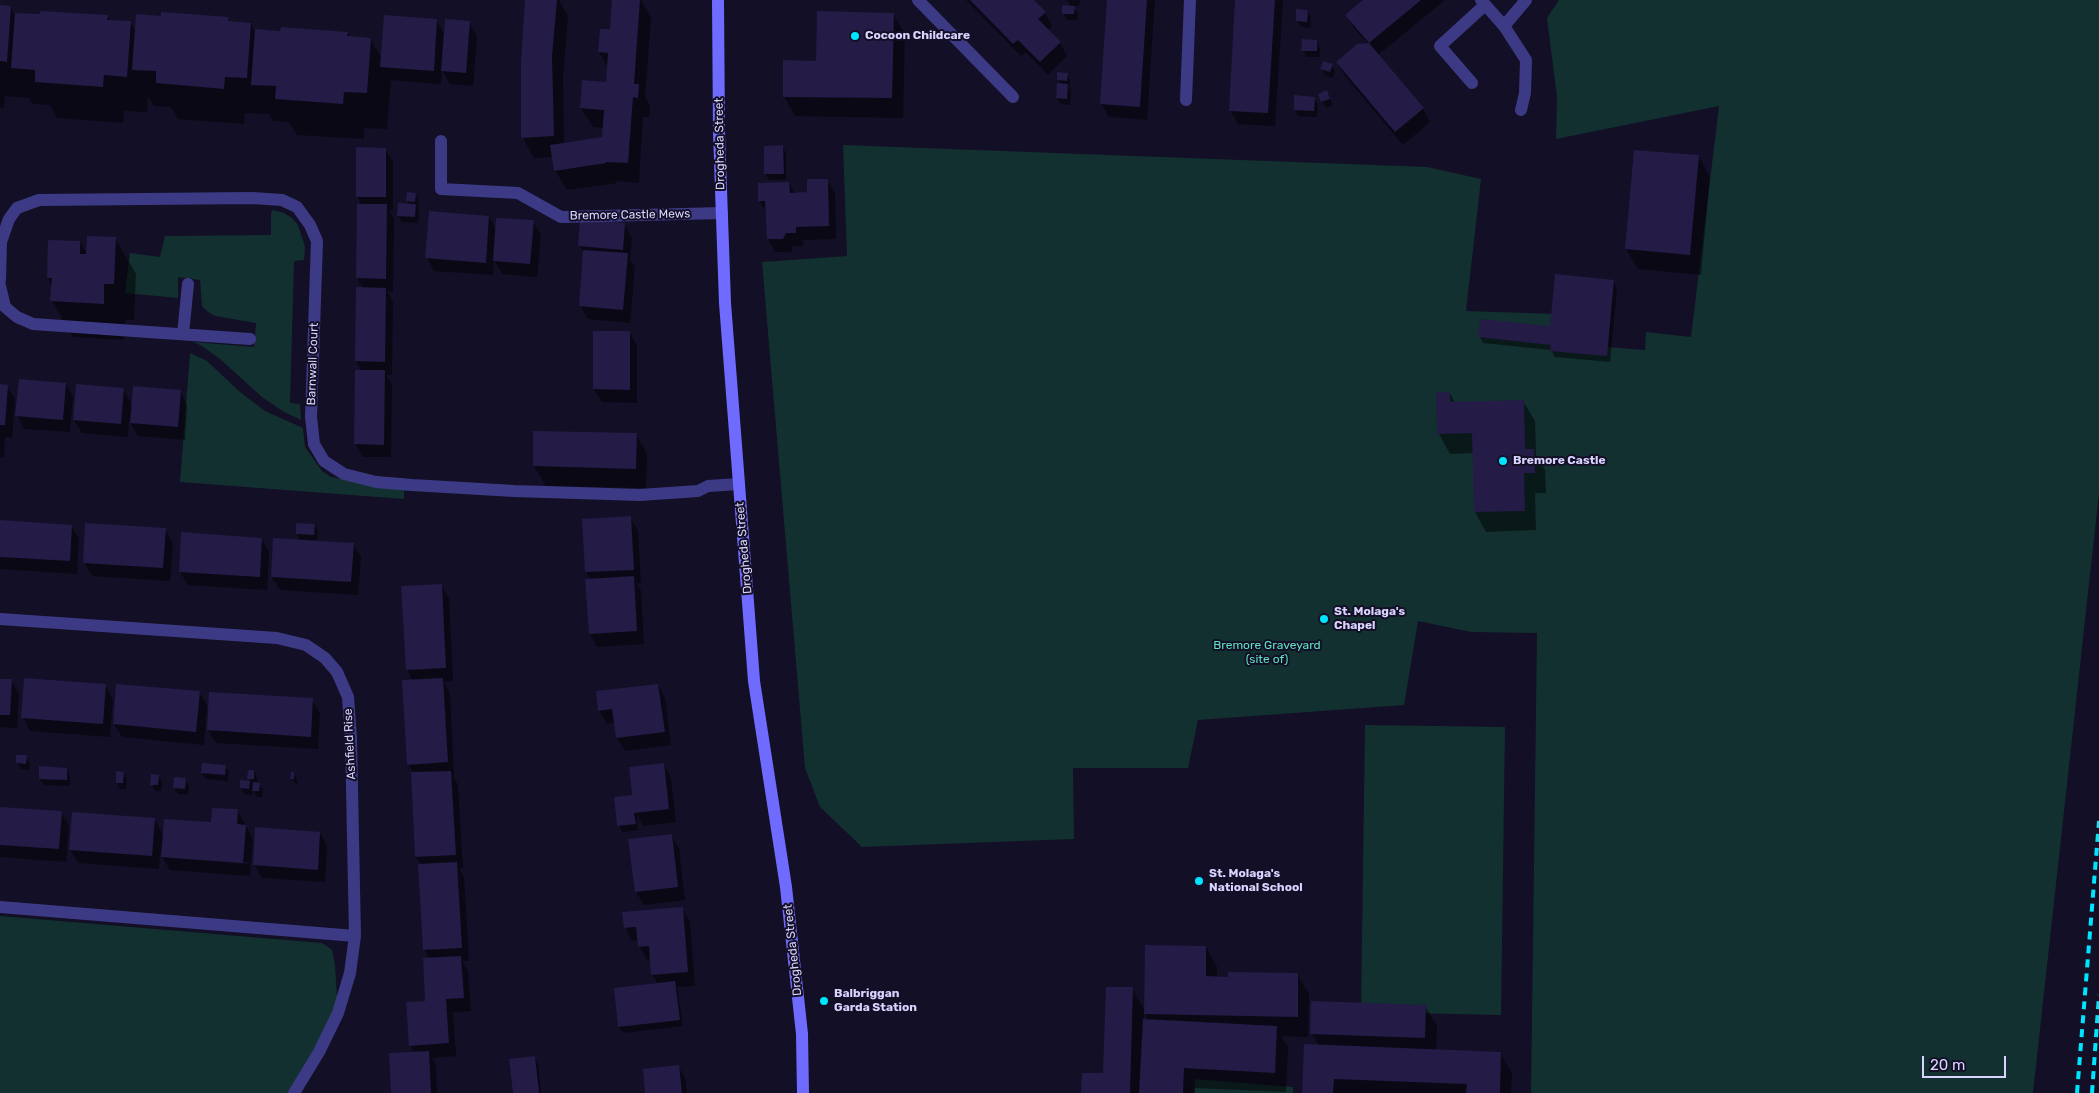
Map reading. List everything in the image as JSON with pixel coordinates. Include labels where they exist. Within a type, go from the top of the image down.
[{"type":"main road","name":"Drogheda Street","points":[[718,0],[725,303],[738,484],[754,680],[786,887],[802,1034],[803,1093]]},
{"type":"street","points":[[918,0],[1013,97]]},
{"type":"street","points":[[1186,100],[1190,0]]},
{"type":"street","points":[[1504,26],[1526,0]]},
{"type":"street","points":[[1472,83],[1440,46],[1483,2],[1504,26],[1526,60],[1525,93],[1521,110]]},
{"type":"street","name":"Bremore Castle Mews","points":[[442,141],[441,188],[518,193],[561,217],[722,213]]},
{"type":"street","name":"Barnwall Court","points":[[0,280],[1,242],[9,219],[17,208],[39,200],[252,198],[282,200],[297,207],[310,225],[317,241],[311,417],[314,444],[324,461],[344,474],[376,482],[412,485],[514,491],[640,495],[698,490],[708,486],[738,484]]},
{"type":"street","points":[[183,334],[188,284]]},
{"type":"street","points":[[0,286],[5,306],[17,317],[33,324],[250,339]]},
{"type":"street","name":"Ashfield Rise","points":[[0,619],[277,638],[306,645],[325,658],[337,672],[348,697],[351,739],[355,936],[350,973],[338,1013],[319,1052],[294,1093]]},
{"type":"street","points":[[0,907],[355,936]]},
{"type":"green space","name":"Bremore Graveyard (site of)","points":[[1559,0],[2099,0],[2099,493],[2033,1093],[1531,1093],[1537,633],[1471,632],[1418,621],[1404,705],[1198,720],[1188,768],[1073,768],[1074,839],[862,847],[820,807],[805,768],[762,262],[847,256],[843,145],[1427,167],[1481,179],[1466,311],[1557,314],[1554,343],[1645,350],[1646,332],[1691,337],[1719,106],[1556,139],[1557,97],[1547,18]]},
{"type":"green space","points":[[273,210],[284,213],[292,218],[298,225],[305,247],[304,260],[294,261],[290,403],[300,404],[301,420],[284,412],[262,397],[220,359],[193,342],[254,347],[256,323],[215,316],[208,312],[202,306],[200,280],[178,277],[178,298],[125,293],[130,253],[160,257],[165,236],[271,235],[271,213]]},
{"type":"green space","points":[[190,353],[207,361],[240,392],[265,411],[303,428],[305,447],[322,471],[331,477],[404,490],[404,499],[180,482]]},
{"type":"green space","points":[[1365,725],[1505,727],[1501,1015],[1361,1012]]},
{"type":"green space","points":[[0,916],[322,943],[332,950],[335,965],[338,1013],[294,1093],[0,1093]]},
{"type":"green space","points":[[1195,1079],[1293,1087],[1293,1093],[1194,1093]]},
{"type":"building","points":[[525,0],[557,0],[552,56],[554,136],[521,138],[521,62]]},
{"type":"building","points":[[612,0],[640,0],[634,84],[639,84],[638,98],[633,97],[628,163],[606,162],[554,171],[550,145],[602,137],[604,110],[580,108],[582,80],[606,82],[608,53],[598,52],[600,29],[610,29]]},
{"type":"building","points":[[970,0],[1034,0],[1046,12],[1038,19],[1061,42],[1040,62],[1018,40],[1013,44]]},
{"type":"building","points":[[1107,0],[1147,0],[1140,107],[1100,104]]},
{"type":"building","points":[[1235,0],[1275,0],[1268,113],[1229,111]]},
{"type":"building","points":[[1363,0],[1421,0],[1369,43],[1345,15]]},
{"type":"building","points":[[0,5],[11,6],[7,62],[0,61]]},
{"type":"building","points":[[1062,5],[1075,6],[1074,14],[1062,14]]},
{"type":"building","points":[[1296,9],[1308,10],[1307,22],[1296,21]]},
{"type":"building","points":[[40,11],[108,15],[107,20],[131,21],[127,77],[104,75],[103,87],[35,82],[35,70],[11,68],[15,13],[40,14]]},
{"type":"building","name":"Cocoon Childcare","points":[[817,11],[894,13],[892,98],[783,97],[783,60],[816,61]]},
{"type":"building","points":[[161,12],[229,17],[228,21],[251,23],[247,78],[225,77],[224,89],[156,83],[156,71],[132,70],[136,14],[161,16]]},
{"type":"building","points":[[384,15],[437,19],[434,71],[380,67]]},
{"type":"building","points":[[445,19],[470,21],[466,73],[441,71]]},
{"type":"building","points":[[281,27],[348,32],[347,36],[371,38],[367,93],[344,92],[343,104],[275,99],[276,86],[251,85],[255,29],[280,31]]},
{"type":"building","points":[[1302,39],[1317,40],[1317,51],[1301,51]]},
{"type":"building","points":[[1369,43],[1424,108],[1395,132],[1336,62],[1357,44]]},
{"type":"building","points":[[1323,61],[1333,64],[1330,72],[1320,69]]},
{"type":"building","points":[[1057,72],[1068,73],[1067,81],[1057,80]]},
{"type":"building","points":[[1057,83],[1068,84],[1067,99],[1056,98]]},
{"type":"building","points":[[1327,90],[1330,99],[1321,102],[1318,94]]},
{"type":"building","points":[[1294,95],[1315,97],[1314,111],[1294,110]]},
{"type":"building","points":[[783,145],[784,174],[764,174],[764,146]]},
{"type":"building","points":[[356,147],[386,148],[386,197],[356,197]]},
{"type":"building","points":[[1634,150],[1699,155],[1690,255],[1625,249]]},
{"type":"building","points":[[807,179],[828,179],[829,226],[796,227],[796,233],[786,233],[783,239],[767,239],[765,201],[758,201],[758,183],[789,182],[790,193],[807,192]]},
{"type":"building","points":[[407,192],[416,193],[415,202],[406,201]]},
{"type":"building","points":[[398,203],[416,204],[415,217],[397,216]]},
{"type":"building","points":[[357,204],[387,204],[386,279],[356,278]]},
{"type":"building","points":[[429,211],[489,216],[486,263],[425,258]]},
{"type":"building","points":[[496,218],[534,220],[530,264],[493,261]]},
{"type":"building","points":[[580,220],[625,223],[623,250],[578,246]]},
{"type":"building","points":[[87,236],[116,237],[114,284],[104,284],[104,304],[50,301],[52,278],[47,278],[48,240],[80,241],[80,254],[86,254]]},
{"type":"building","points":[[583,250],[628,253],[623,310],[579,306]]},
{"type":"building","points":[[1555,274],[1614,280],[1607,356],[1550,351],[1551,345],[1478,337],[1480,319],[1550,326]]},
{"type":"building","points":[[356,287],[386,288],[385,362],[355,361]]},
{"type":"building","points":[[593,331],[630,331],[630,390],[593,389]]},
{"type":"building","points":[[355,370],[385,370],[384,445],[354,444]]},
{"type":"building","points":[[19,379],[66,383],[63,420],[15,416]]},
{"type":"building","points":[[0,384],[8,385],[5,425],[0,425]]},
{"type":"building","points":[[76,384],[124,388],[121,424],[73,420]]},
{"type":"building","points":[[133,386],[181,390],[178,427],[130,423]]},
{"type":"building","name":"Bremore Castle","points":[[1450,392],[1450,402],[1524,400],[1525,449],[1534,449],[1535,473],[1524,473],[1525,511],[1474,512],[1472,433],[1437,434],[1436,393]]},
{"type":"building","points":[[533,431],[637,433],[636,469],[533,466]]},
{"type":"building","points":[[631,516],[634,570],[585,572],[582,519]]},
{"type":"building","points":[[0,520],[72,525],[70,561],[0,557]]},
{"type":"building","points":[[85,523],[166,528],[163,568],[83,563]]},
{"type":"building","points":[[296,523],[315,524],[314,535],[296,534]]},
{"type":"building","points":[[181,532],[262,538],[260,577],[179,572]]},
{"type":"building","points":[[273,538],[354,543],[351,582],[271,577]]},
{"type":"building","points":[[634,576],[637,631],[589,634],[585,579]]},
{"type":"building","points":[[442,584],[446,668],[406,670],[401,586]]},
{"type":"building","points":[[24,678],[106,684],[103,724],[21,718]]},
{"type":"building","points":[[443,678],[448,762],[407,765],[402,680]]},
{"type":"building","points":[[0,679],[12,679],[10,715],[0,715]]},
{"type":"building","points":[[116,684],[200,691],[196,732],[113,724]]},
{"type":"building","points":[[658,684],[665,732],[616,738],[612,709],[598,711],[596,691]]},
{"type":"building","points":[[209,692],[313,698],[311,737],[207,730]]},
{"type":"building","points":[[16,755],[27,755],[26,764],[16,763]]},
{"type":"building","points":[[202,763],[226,765],[225,775],[201,773]]},
{"type":"building","points":[[664,763],[669,809],[634,813],[636,824],[617,826],[614,797],[632,795],[629,767]]},
{"type":"building","points":[[39,766],[67,768],[67,780],[39,779]]},
{"type":"building","points":[[248,770],[254,770],[254,779],[247,779]]},
{"type":"building","points":[[116,771],[124,772],[123,783],[116,783]]},
{"type":"building","points":[[451,771],[456,855],[415,857],[411,772]]},
{"type":"building","points":[[291,772],[294,772],[294,779],[290,779]]},
{"type":"building","points":[[151,774],[159,775],[158,785],[150,785]]},
{"type":"building","points":[[174,777],[186,778],[185,789],[173,788]]},
{"type":"building","points":[[240,780],[250,781],[249,789],[240,788]]},
{"type":"building","points":[[253,782],[260,783],[259,791],[252,791]]},
{"type":"building","points":[[0,807],[62,811],[59,849],[0,845]]},
{"type":"building","points":[[212,808],[238,809],[237,824],[246,825],[243,863],[161,857],[164,819],[211,822]]},
{"type":"building","points":[[72,812],[155,818],[152,856],[69,850]]},
{"type":"building","points":[[255,827],[320,832],[318,870],[253,865]]},
{"type":"building","points":[[672,834],[678,887],[635,892],[628,839]]},
{"type":"building","points":[[457,862],[462,948],[423,950],[418,864]]},
{"type":"building","points":[[683,907],[688,972],[651,975],[649,946],[638,947],[636,927],[624,928],[622,912]]},
{"type":"building","points":[[1145,945],[1206,946],[1206,976],[1228,977],[1228,972],[1298,973],[1298,1017],[1144,1014]]},
{"type":"building","points":[[461,956],[464,998],[446,999],[449,1043],[409,1046],[406,1002],[425,1001],[423,958]]},
{"type":"building","points":[[675,981],[680,1020],[618,1027],[614,988]]},
{"type":"building","points":[[1106,987],[1133,987],[1130,1093],[1081,1093],[1082,1073],[1103,1073]]},
{"type":"building","points":[[1311,1001],[1426,1005],[1425,1038],[1310,1034]]},
{"type":"building","points":[[1143,1019],[1277,1026],[1275,1073],[1184,1068],[1183,1093],[1139,1093]]},
{"type":"building","points":[[1304,1044],[1501,1052],[1500,1093],[1466,1093],[1467,1084],[1334,1079],[1333,1093],[1302,1093]]},
{"type":"building","points":[[429,1051],[431,1093],[391,1093],[389,1053]]},
{"type":"building","points":[[535,1056],[539,1093],[513,1093],[509,1059]]},
{"type":"building","points":[[679,1065],[682,1093],[645,1093],[643,1069]]},
{"type":"railway","points":[[2077,1093],[2099,821]]},
{"type":"railway","points":[[2092,1093],[2099,995]]},
{"type":"place","name":"Cocoon Childcare","points":[[855,36]]},
{"type":"place","name":"Bremore Castle","points":[[1503,461]]},
{"type":"place","name":"St. Molaga's Chapel","points":[[1324,619]]},
{"type":"place","name":"St. Molaga's National School","points":[[1199,881]]},
{"type":"place","name":"Balbriggan Garda Station","points":[[824,1001]]}]
